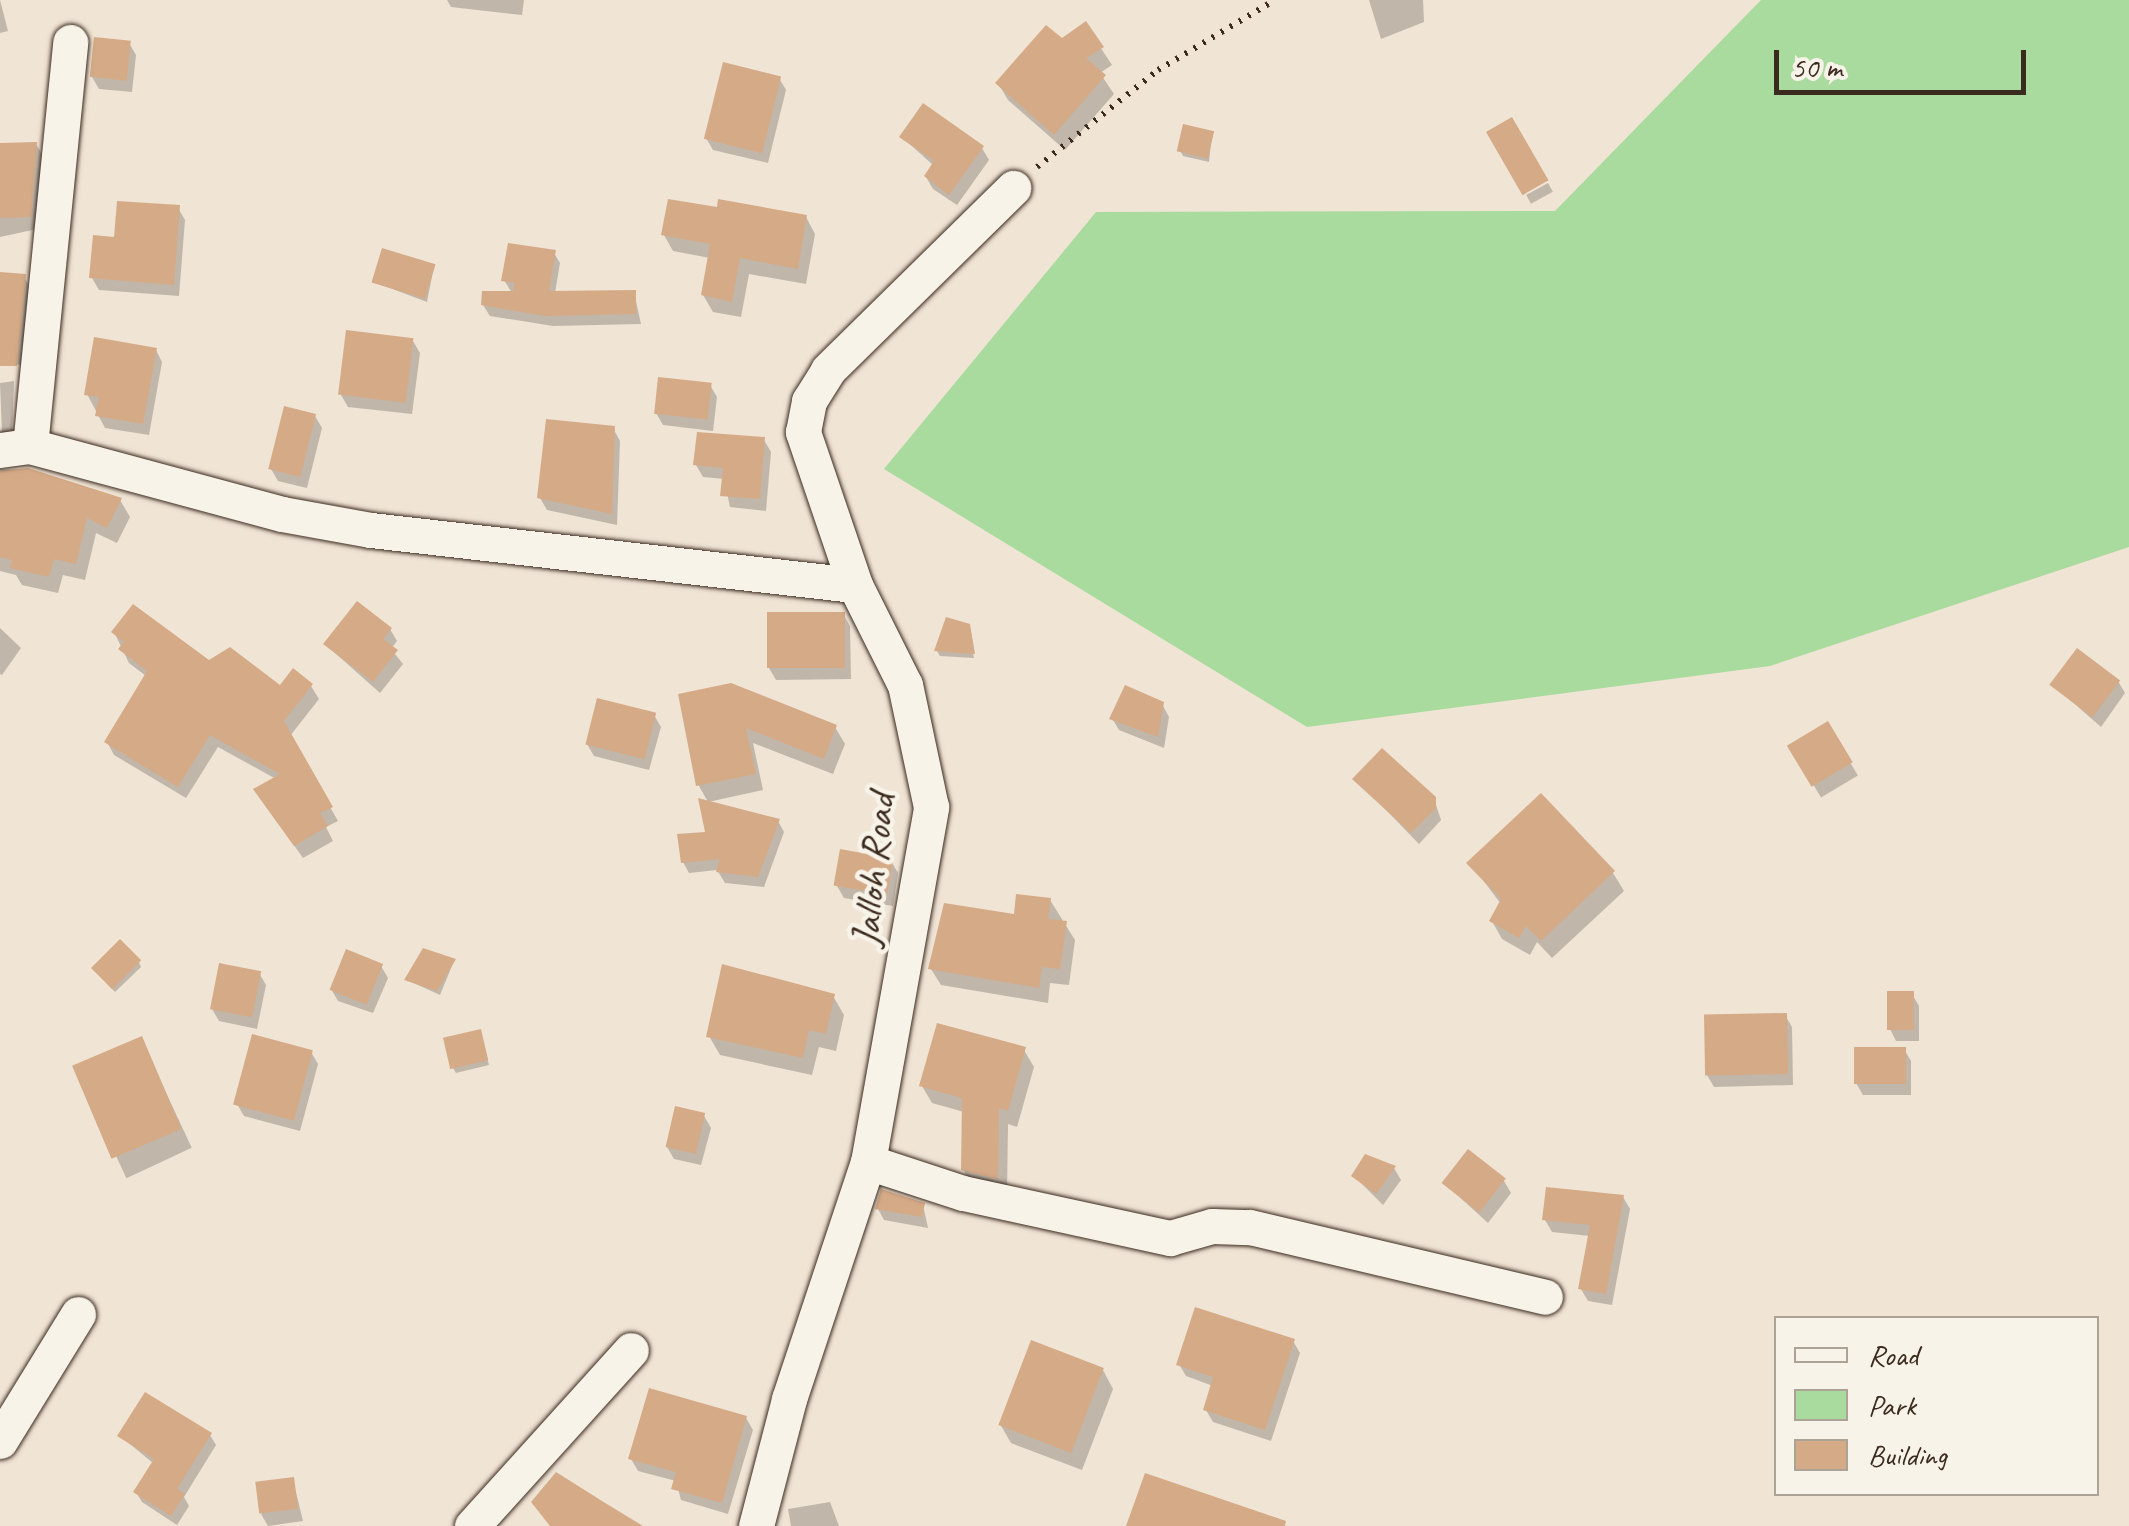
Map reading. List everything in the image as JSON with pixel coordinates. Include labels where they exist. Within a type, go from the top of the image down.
[{"type":"street","points":[[70,42],[15,448],[282,514],[370,530],[855,585]]},
{"type":"street","name":"Jalloh Road","points":[[756,1526],[789,1398],[868,1162],[931,808],[905,684],[855,585],[803,432],[809,401],[828,370],[1013,188]]},
{"type":"street","points":[[868,1162],[963,1192],[1170,1238],[1212,1226],[1250,1227],[1545,1296]]},
{"type":"street","points":[[0,1442],[78,1314]]},
{"type":"street","points":[[472,1526],[632,1350]]},
{"type":"path","points":[[1013,188],[1158,70],[1275,0]]},
{"type":"green space","points":[[1761,0],[2129,0],[2129,547],[1770,666],[1307,727],[884,469],[1096,212],[1555,211]]},
{"type":"building","points":[[1086,21],[1104,47],[1086,58],[1106,75],[1054,135],[995,83],[1046,25],[1062,38]]},
{"type":"building","points":[[94,37],[131,41],[127,81],[90,77]]},
{"type":"building","points":[[723,62],[781,77],[762,153],[704,139]]},
{"type":"building","points":[[923,103],[984,146],[949,195],[924,176],[934,161],[899,137]]},
{"type":"building","points":[[1512,117],[1548,180],[1523,195],[1486,132]]},
{"type":"building","points":[[1183,124],[1214,131],[1208,158],[1177,151]]},
{"type":"building","points":[[37,142],[31,217],[0,218],[0,143]]},
{"type":"building","points":[[668,199],[717,207],[718,199],[807,215],[798,269],[740,258],[732,302],[701,295],[710,244],[661,235]]},
{"type":"building","points":[[117,201],[180,205],[174,285],[89,278],[93,235],[114,237]]},
{"type":"building","points":[[508,243],[556,250],[549,291],[636,290],[636,314],[545,316],[481,305],[482,291],[513,291],[515,283],[501,281]]},
{"type":"building","points":[[382,248],[436,264],[425,299],[371,282]]},
{"type":"building","points":[[0,272],[26,274],[17,366],[0,366]]},
{"type":"building","points":[[346,330],[413,338],[406,403],[338,395]]},
{"type":"building","points":[[94,337],[157,348],[143,424],[95,416],[99,397],[84,395]]},
{"type":"building","points":[[658,377],[712,383],[708,419],[654,414]]},
{"type":"building","points":[[284,406],[316,414],[300,477],[268,469]]},
{"type":"building","points":[[546,419],[615,426],[612,514],[537,498]]},
{"type":"building","points":[[697,432],[765,437],[760,499],[720,496],[723,468],[693,465]]},
{"type":"building","points":[[28,468],[122,498],[107,528],[87,518],[76,564],[54,559],[49,577],[10,568],[12,560],[0,557],[0,471]]},
{"type":"building","points":[[357,601],[392,628],[383,639],[398,650],[373,682],[323,644]]},
{"type":"building","points":[[133,604],[209,660],[230,647],[280,685],[293,668],[313,684],[284,721],[333,807],[320,813],[328,826],[294,846],[253,789],[280,774],[210,735],[178,787],[104,742],[147,671],[118,649],[124,642],[111,632]]},
{"type":"building","points":[[767,612],[845,612],[845,668],[767,668]]},
{"type":"building","points":[[946,617],[970,624],[975,654],[934,651]]},
{"type":"building","points":[[2077,648],[2120,680],[2092,717],[2049,685]]},
{"type":"building","points":[[731,683],[837,725],[824,759],[746,728],[756,774],[696,786],[678,694]]},
{"type":"building","points":[[1125,685],[1164,702],[1158,737],[1109,719]]},
{"type":"building","points":[[597,698],[656,713],[645,759],[585,745]]},
{"type":"building","points":[[1828,721],[1853,762],[1812,787],[1787,746]]},
{"type":"building","points":[[1382,748],[1436,797],[1436,808],[1411,833],[1352,779]]},
{"type":"building","points":[[1541,793],[1615,871],[1541,941],[1526,926],[1519,938],[1489,921],[1501,899],[1466,863]]},
{"type":"building","points":[[698,798],[780,819],[758,877],[716,872],[720,859],[681,863],[677,834],[705,832]]},
{"type":"building","points":[[840,849],[893,858],[887,895],[834,885]]},
{"type":"building","points":[[1016,894],[1051,898],[1048,919],[1067,921],[1060,969],[1042,967],[1039,988],[928,969],[944,903],[1014,914]]},
{"type":"building","points":[[120,939],[141,960],[112,989],[91,968]]},
{"type":"building","points":[[423,948],[456,959],[437,991],[404,980]]},
{"type":"building","points":[[346,949],[383,964],[367,1005],[330,990]]},
{"type":"building","points":[[219,963],[261,971],[252,1017],[210,1009]]},
{"type":"building","points":[[722,964],[835,994],[826,1034],[809,1030],[803,1058],[706,1037]]},
{"type":"building","points":[[1887,991],[1914,991],[1914,1030],[1887,1030]]},
{"type":"building","points":[[1787,1013],[1788,1074],[1705,1075],[1704,1014]]},
{"type":"building","points":[[937,1023],[1026,1047],[1008,1111],[999,1108],[998,1179],[961,1170],[962,1098],[919,1086]]},
{"type":"building","points":[[481,1029],[488,1060],[450,1069],[443,1038]]},
{"type":"building","points":[[252,1034],[313,1050],[294,1121],[233,1105]]},
{"type":"building","points":[[142,1036],[181,1129],[112,1159],[72,1066]]},
{"type":"building","points":[[1854,1047],[1906,1047],[1906,1084],[1854,1084]]},
{"type":"building","points":[[675,1106],[705,1113],[696,1154],[666,1147]]},
{"type":"building","points":[[1468,1149],[1506,1179],[1479,1212],[1442,1183]]},
{"type":"building","points":[[1365,1154],[1396,1166],[1376,1194],[1351,1176]]},
{"type":"building","points":[[1546,1187],[1624,1195],[1606,1294],[1578,1289],[1590,1225],[1542,1220]]},
{"type":"building","points":[[881,1189],[925,1203],[922,1217],[875,1209]]},
{"type":"building","points":[[1195,1307],[1295,1339],[1265,1430],[1203,1410],[1213,1377],[1176,1365]]},
{"type":"building","points":[[1031,1340],[1104,1368],[1071,1453],[998,1425]]},
{"type":"building","points":[[649,1388],[747,1416],[722,1503],[671,1489],[676,1472],[628,1459]]},
{"type":"building","points":[[145,1392],[212,1433],[177,1489],[185,1494],[171,1516],[133,1492],[154,1459],[117,1436]]},
{"type":"building","points":[[556,1472],[643,1526],[550,1526],[531,1502]]},
{"type":"building","points":[[1145,1473],[1286,1521],[1285,1526],[1126,1526]]},
{"type":"building","points":[[294,1477],[298,1509],[259,1514],[255,1482]]}]
